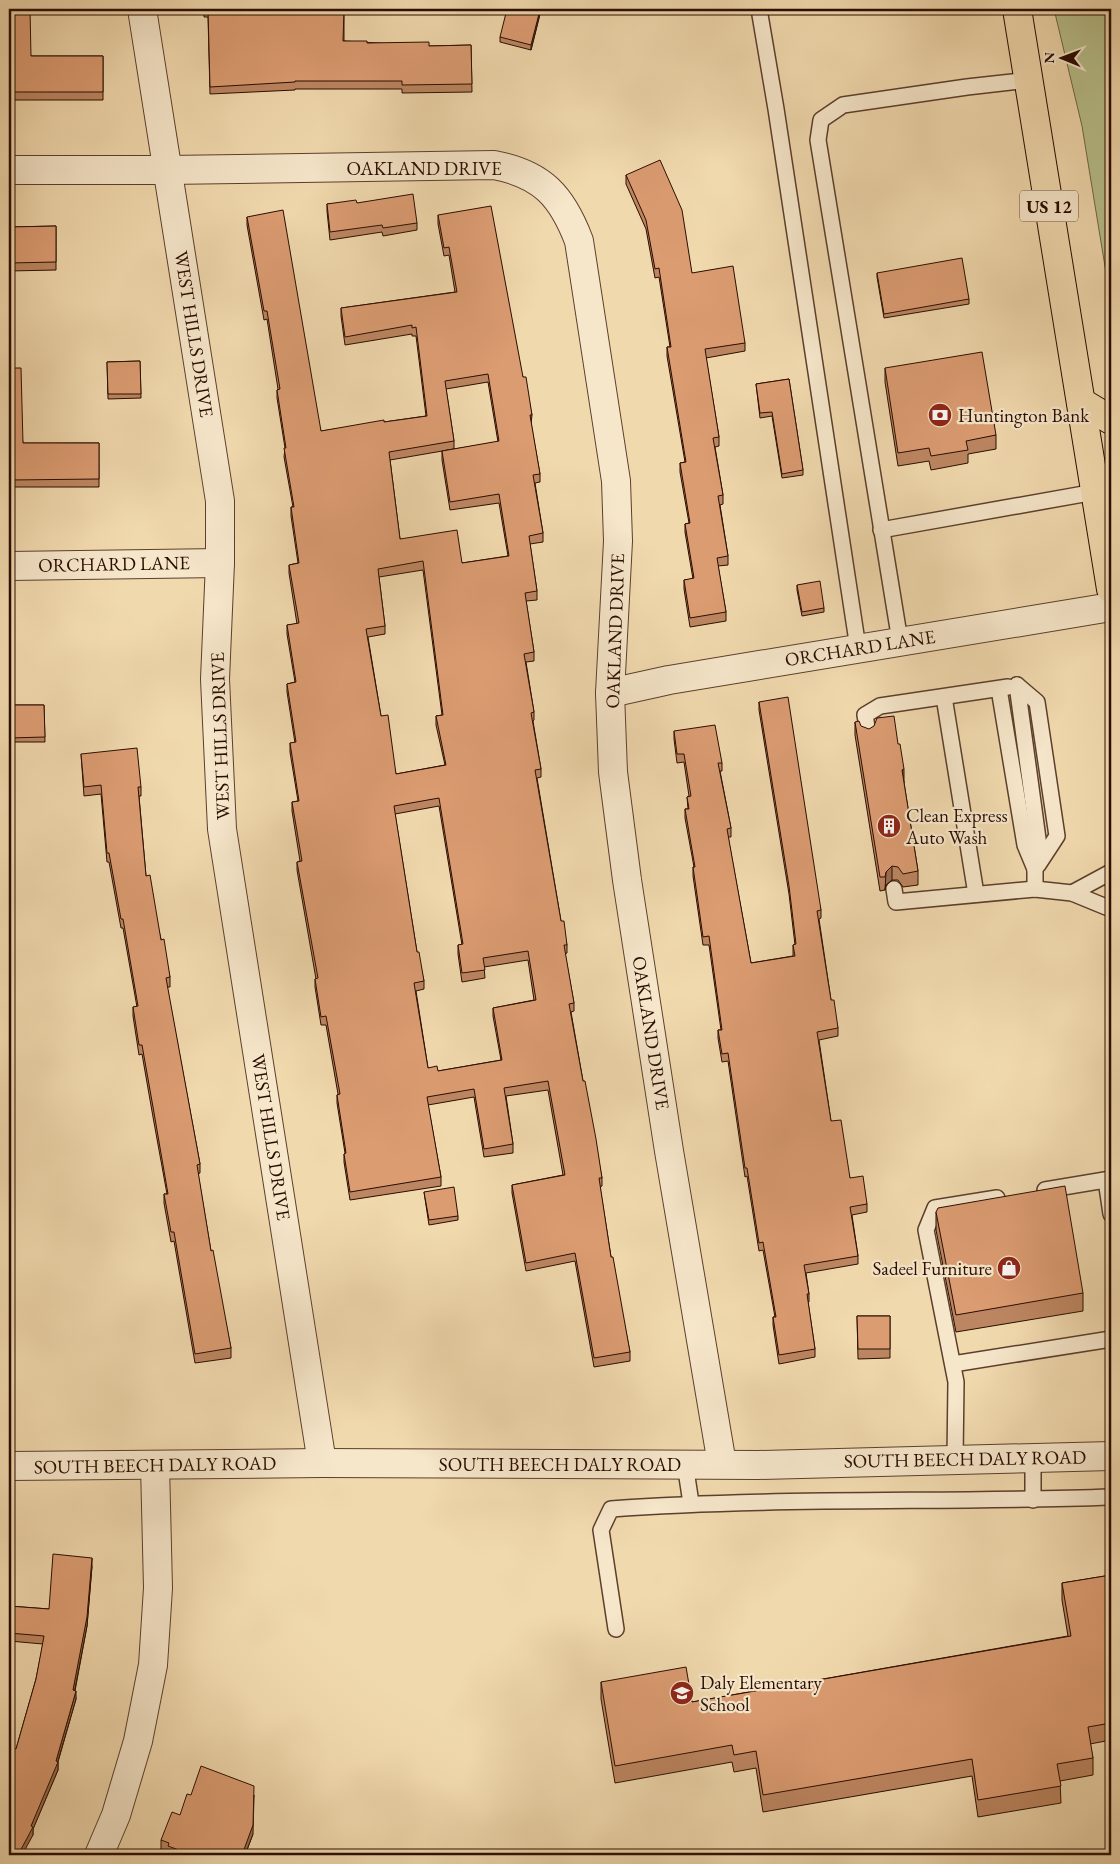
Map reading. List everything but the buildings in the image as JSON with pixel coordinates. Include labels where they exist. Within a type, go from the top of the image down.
[{"type":"main road","name":"US 12","points":[[1017,9],[1110,579]]},
{"type":"main road","points":[[1081,402],[1111,420]]},
{"type":"street","name":"WEST HILLS DRIVE","points":[[142,9],[220,501],[220,563],[215,679],[222,829],[322,1463]]},
{"type":"street","name":"OAKLAND DRIVE","points":[[9,170],[167,170],[494,164],[513,168],[530,176],[555,196],[570,217],[579,241],[616,481],[618,541],[610,693],[613,772],[669,1151],[722,1464]]},
{"type":"street","name":"ORCHARD LANE","points":[[9,566],[220,563]]},
{"type":"street","name":"ORCHARD LANE","points":[[610,693],[669,680],[1111,607]]},
{"type":"street","name":"SOUTH BEECH DALY ROAD","points":[[9,1466],[322,1463],[722,1464],[1111,1456]]},
{"type":"street","points":[[98,1855],[116,1815],[138,1742],[153,1665],[158,1588],[155,1465]]},
{"type":"lane","points":[[759,9],[858,648]]},
{"type":"lane","points":[[900,641],[818,140],[821,120],[843,105],[1029,80]]},
{"type":"lane","points":[[881,530],[1096,492]]},
{"type":"lane","points":[[868,733],[865,715],[880,706],[1017,685],[1040,846],[1035,869],[1035,888]]},
{"type":"lane","points":[[999,689],[1025,845],[1035,869]]},
{"type":"lane","points":[[944,697],[976,894]]},
{"type":"lane","points":[[1072,894],[1111,872]]},
{"type":"lane","points":[[894,889],[896,902],[1035,888],[1072,894],[1111,908]]},
{"type":"lane","points":[[1030,1193],[1109,1180],[1111,1214]]},
{"type":"lane","points":[[956,1459],[956,1382],[926,1230],[935,1208],[1011,1196]]},
{"type":"lane","points":[[953,1364],[1111,1340]]},
{"type":"lane","points":[[1033,1459],[1033,1500]]},
{"type":"lane","points":[[685,1464],[691,1503]]},
{"type":"lane","points":[[616,1628],[601,1530],[611,1509],[691,1503],[1033,1500],[1111,1496]]},
{"type":"green space","points":[[1054,9],[1111,9],[1111,303],[1082,126]]},
{"type":"place","name":"Huntington Bank","points":[[940,415]]},
{"type":"place","name":"Clean Express Auto Wash","points":[[889,826]]},
{"type":"place","name":"Sadeel Furniture","points":[[1009,1268]]},
{"type":"place","name":"Daly Elementary School","points":[[682,1693]]}]
